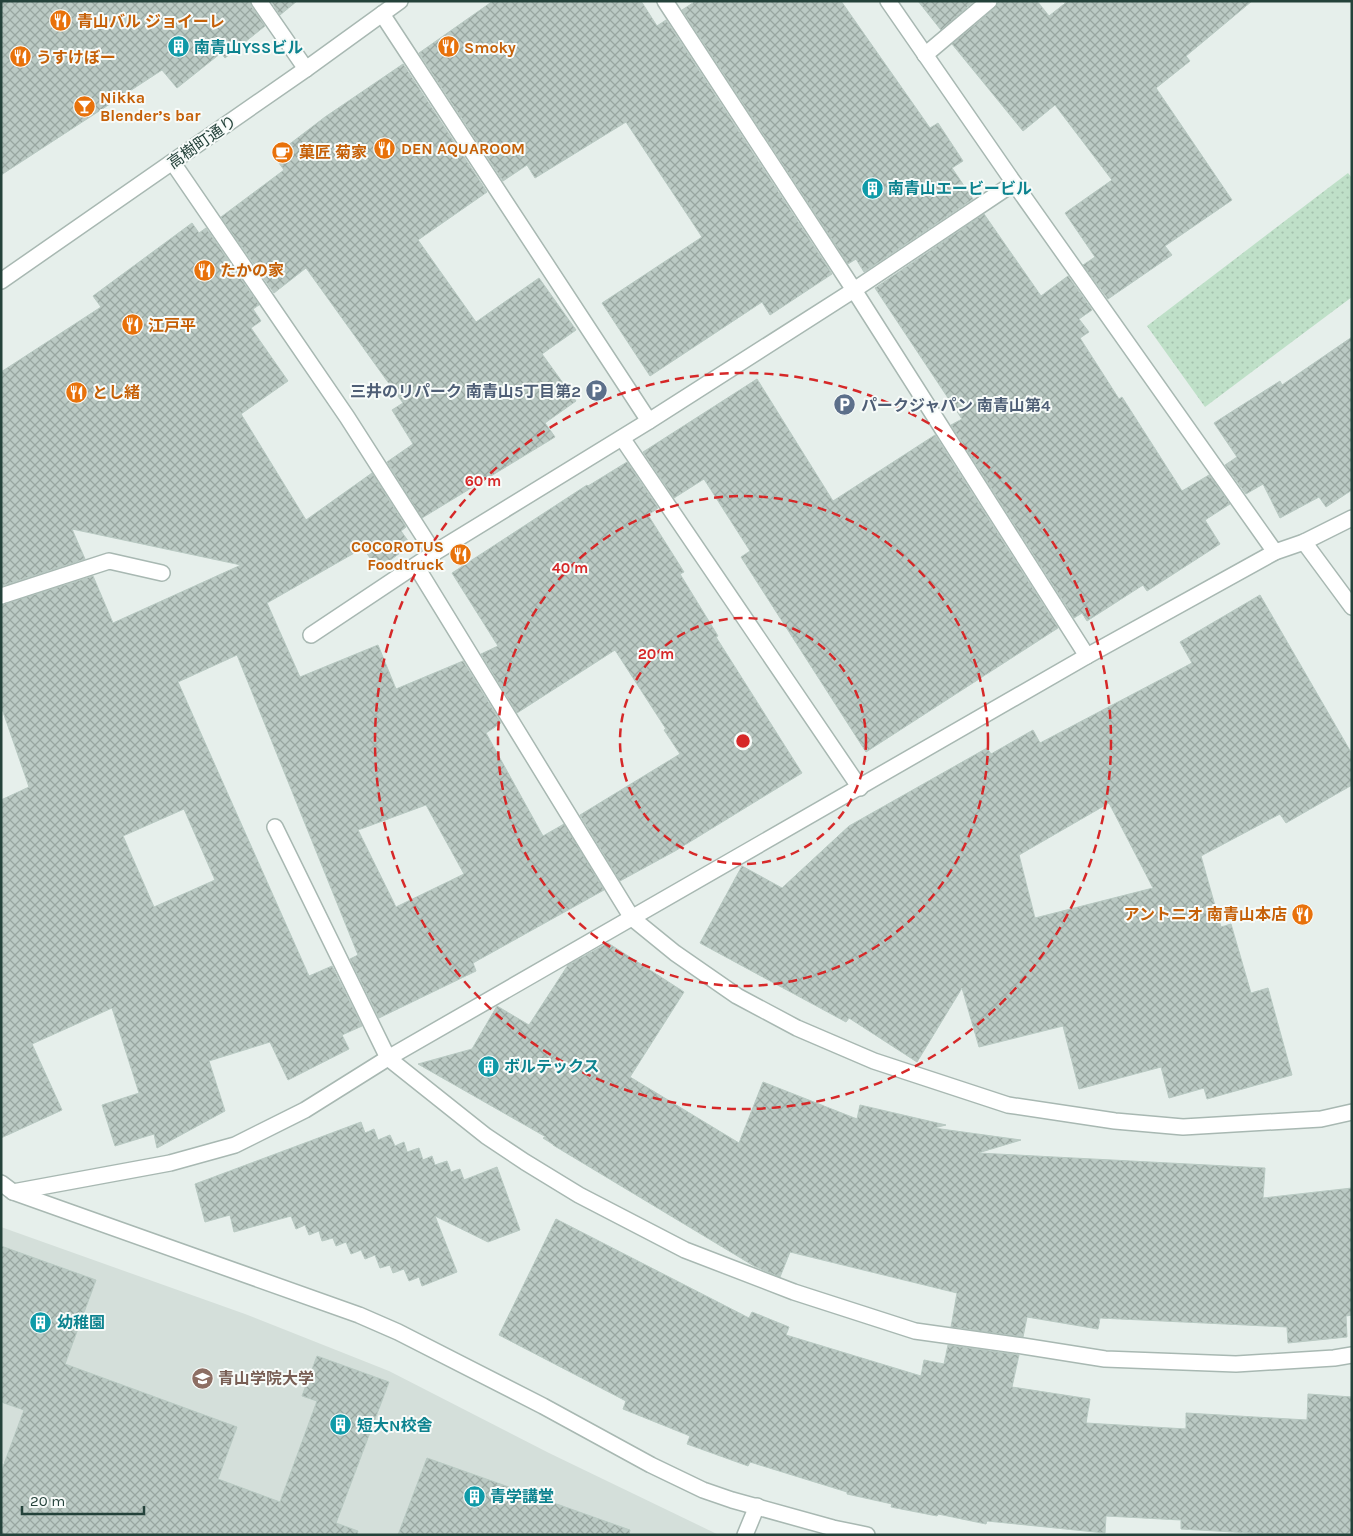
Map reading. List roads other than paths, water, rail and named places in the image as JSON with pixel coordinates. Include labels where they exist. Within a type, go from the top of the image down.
[{"type":"street","points":[[259,1],[306,69]]},
{"type":"street","name":"高樹町通り","points":[[1,281],[306,69],[400,1]]},
{"type":"street","points":[[665,1],[854,290],[1088,656]]},
{"type":"street","points":[[888,1],[1275,552]]},
{"type":"street","points":[[925,54],[989,1]]},
{"type":"street","points":[[382,14],[649,421]]},
{"type":"street","points":[[172,163],[347,417],[434,553]]},
{"type":"street","points":[[311,635],[434,553],[622,438],[854,290],[1014,183]]},
{"type":"street","points":[[622,438],[860,788]]},
{"type":"street","points":[[7,1188],[170,1163],[235,1145],[305,1110],[388,1058],[1088,656],[1275,552],[1304,542],[1352,518]]},
{"type":"street","points":[[1304,542],[1352,607]]},
{"type":"street","points":[[1,596],[109,561],[162,572]]},
{"type":"street","points":[[416,566],[632,918],[675,953],[737,996],[797,1028],[874,1061],[1008,1105],[1115,1122],[1183,1127],[1322,1119],[1352,1112]]},
{"type":"street","points":[[275,827],[388,1058],[486,1136],[525,1162],[579,1195],[685,1250],[794,1292],[915,1331],[1105,1359],[1236,1364],[1334,1358],[1352,1355]]},
{"type":"street","points":[[7,1188],[360,1315],[398,1332],[543,1406],[651,1465],[703,1490],[833,1528],[867,1535]]},
{"type":"street","points":[[746,1535],[757,1506]]},
{"type":"place","name":"青山バル ジョイーレ","points":[[61,21]]},
{"type":"place","name":"南青山YSSビル","points":[[178,47]]},
{"type":"place","name":"Smoky","points":[[448,47]]},
{"type":"place","name":"うすけぼー","points":[[20,57]]},
{"type":"place","name":"Nikka Blender’s bar","points":[[84,106]]},
{"type":"place","name":"DEN AQUAROOM","points":[[385,148]]},
{"type":"place","name":"菓匠 菊家","points":[[283,152]]},
{"type":"place","name":"南青山エービービル","points":[[872,188]]},
{"type":"place","name":"たかの家","points":[[204,270]]},
{"type":"place","name":"江戸平","points":[[132,325]]},
{"type":"place","name":"三井のリパーク 南青山5丁目第2","points":[[597,391]]},
{"type":"place","name":"とし緒","points":[[76,392]]},
{"type":"place","name":"パークジャパン 南青山第4","points":[[845,405]]},
{"type":"place","name":"COCOROTUS Foodtruck","points":[[460,555]]},
{"type":"place","name":"アントニオ 南青山本店","points":[[1303,914]]},
{"type":"place","name":"ボルテックス","points":[[488,1066]]},
{"type":"place","name":"幼稚園","points":[[41,1322]]},
{"type":"place","name":"青山学院大学","points":[[202,1378]]},
{"type":"place","name":"短大N校舎","points":[[341,1425]]},
{"type":"place","name":"青学講堂","points":[[474,1496]]}]
